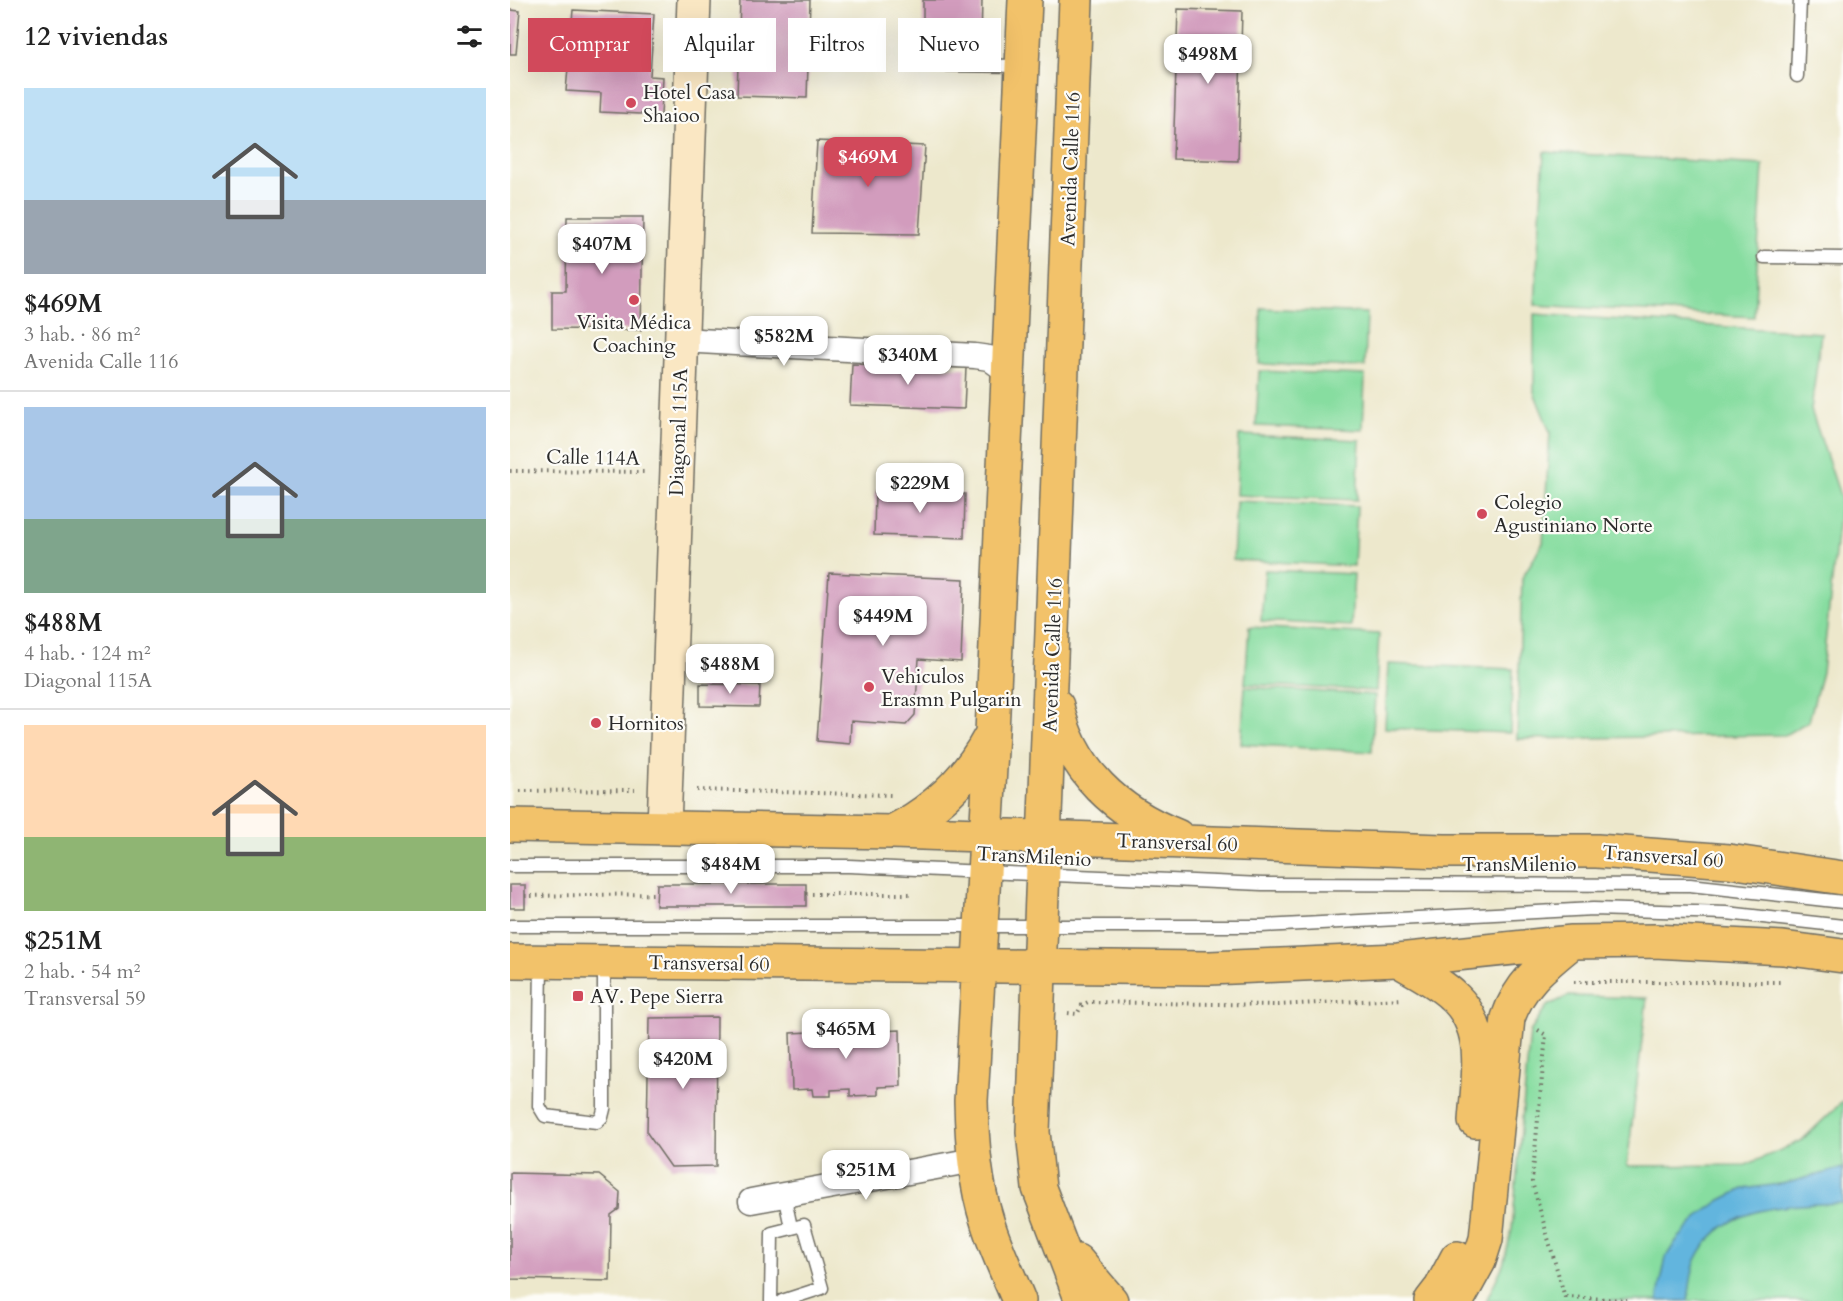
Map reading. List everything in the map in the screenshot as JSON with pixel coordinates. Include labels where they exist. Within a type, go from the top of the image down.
[{"type":"main road","points":[[1019,1301],[988,1224],[974,1160],[971,1101],[992,733],[1024,0]]},
{"type":"main road","name":"Avenida Calle 116","points":[[1076,0],[1052,682],[1039,966],[1035,1161],[1039,1188],[1083,1301]]},
{"type":"main road","points":[[1052,682],[1060,721],[1076,758],[1100,789],[1124,810],[1151,826],[1180,838],[1211,844]]},
{"type":"main road","points":[[892,832],[918,818],[947,796],[980,756],[992,733]]},
{"type":"main road","name":"Transversal 60","points":[[510,825],[892,832],[1444,851],[1597,851],[1729,861],[1843,878]]},
{"type":"main road","name":"Transversal 60","points":[[526,961],[1210,968],[1398,960],[1572,942],[1655,941],[1783,948],[1843,956]]},
{"type":"main road","points":[[1456,1301],[1479,1261],[1486,1239],[1508,1018],[1514,1001],[1535,972],[1572,942]]},
{"type":"main road","points":[[1398,960],[1451,993],[1461,1003],[1469,1014],[1477,1034],[1479,1052],[1465,1234],[1451,1272],[1431,1301]]},
{"type":"main road","points":[[1055,1232],[1095,1285],[1111,1301]]},
{"type":"street","name":"Diagonal 115A","points":[[664,827],[694,0]]},
{"type":"street","points":[[681,340],[975,356],[996,362],[1008,372]]},
{"type":"street","points":[[751,1201],[974,1160]]},
{"type":"lane","points":[[1797,76],[1800,0]]},
{"type":"lane","points":[[1001,66],[1022,66]]},
{"type":"lane","points":[[1764,257],[1843,258]]},
{"type":"lane","name":"TransMilenio","points":[[510,866],[849,866],[1262,884],[1690,885],[1843,902]]},
{"type":"lane","points":[[510,926],[1261,926],[1593,909],[1738,913],[1843,926]]},
{"type":"lane","points":[[526,961],[539,1106],[545,1116],[597,1122],[602,1117],[604,1109],[604,962]]},
{"type":"lane","points":[[784,1196],[791,1227]]},
{"type":"lane","points":[[771,1301],[772,1233],[804,1225],[822,1288],[783,1301]]},
{"type":"path","name":"Calle 114A","points":[[510,471],[676,472]]},
{"type":"path","points":[[510,792],[665,789],[895,795]]},
{"type":"path","points":[[525,896],[657,894]]},
{"type":"path","points":[[806,894],[913,894]]},
{"type":"path","points":[[1546,1035],[1532,1182],[1566,1299],[1627,1300]]},
{"type":"green space","points":[[1544,152],[1763,165],[1754,317],[1535,305]]},
{"type":"green space","points":[[1261,308],[1367,313],[1365,367],[1259,364]]},
{"type":"green space","points":[[1534,314],[1821,333],[1811,410],[1841,498],[1822,672],[1809,721],[1785,735],[1517,739],[1522,578],[1543,543],[1550,432],[1534,392]]},
{"type":"green space","points":[[1259,371],[1365,375],[1363,430],[1256,426]]},
{"type":"green space","points":[[1239,435],[1360,440],[1357,500],[1236,495]]},
{"type":"green space","points":[[1236,501],[1357,506],[1354,566],[1233,560]]},
{"type":"green space","points":[[1265,570],[1354,574],[1351,626],[1261,621]]},
{"type":"green space","points":[[1249,627],[1379,634],[1376,691],[1245,684]]},
{"type":"green space","points":[[1388,664],[1513,669],[1510,733],[1385,728]]},
{"type":"green space","points":[[1245,687],[1375,695],[1372,752],[1241,744]]},
{"type":"green space","points":[[1568,996],[1647,998],[1627,1166],[1746,1165],[1801,1141],[1843,1101],[1843,1301],[1486,1301],[1503,1265],[1512,1229],[1530,1032],[1547,1006]]},
{"type":"water","points":[[1843,1168],[1843,1203],[1780,1207],[1740,1217],[1723,1227],[1708,1241],[1696,1260],[1688,1301],[1657,1301],[1666,1257],[1676,1241],[1700,1215],[1721,1200],[1743,1189],[1787,1183]]},
{"type":"building","points":[[740,0],[810,0],[809,18],[788,18],[788,72],[808,72],[807,98],[737,96],[738,72],[776,72],[776,18],[739,18]]},
{"type":"building","points":[[923,0],[982,0],[982,18],[923,18]]},
{"type":"building","points":[[1178,9],[1242,11],[1238,161],[1173,159]]},
{"type":"building","points":[[510,10],[520,11],[516,54],[510,54]]},
{"type":"building","name":"Hotel Casa Shaioo","points":[[573,10],[654,14],[651,60],[651,18],[572,18]]},
{"type":"building","name":"Hotel Casa Shaioo","points":[[568,72],[650,72],[650,76],[663,77],[661,115],[600,112],[601,93],[566,91]]},
{"type":"building","points":[[817,141],[925,146],[919,234],[812,233]]},
{"type":"building","points":[[567,217],[643,217],[641,330],[552,329],[552,291],[566,291]]},
{"type":"building","points":[[852,364],[966,368],[964,409],[850,405]]},
{"type":"building","points":[[875,491],[965,494],[964,538],[874,535]]},
{"type":"building","points":[[829,573],[964,579],[961,662],[919,659],[915,715],[906,725],[851,721],[850,744],[817,741]]},
{"type":"building","points":[[700,684],[760,685],[759,707],[700,706]]},
{"type":"building","points":[[657,884],[806,884],[806,906],[656,906]]},
{"type":"building","points":[[510,885],[525,885],[525,908],[510,908]]},
{"type":"building","points":[[717,1017],[716,1166],[671,1167],[647,1133],[649,1018]]},
{"type":"building","points":[[879,1024],[879,1031],[900,1030],[901,1086],[878,1087],[878,1095],[850,1096],[850,1089],[831,1090],[831,1096],[813,1096],[812,1089],[792,1090],[790,1033],[810,1032],[810,1026],[828,1026],[828,1031],[849,1031],[848,1026]]},
{"type":"building","points":[[510,1173],[599,1175],[620,1192],[619,1209],[611,1215],[610,1281],[510,1279]]},
{"type":"place","name":"Hotel Casa Shaioo","points":[[631,103]]},
{"type":"place","name":"Visita Médica Coaching","points":[[634,300]]},
{"type":"place","name":"Colegio Agustiniano Norte","points":[[1482,514]]},
{"type":"place","name":"Vehiculos Erasmn Pulgarin","points":[[869,687]]},
{"type":"place","name":"Hornitos","points":[[596,723]]},
{"type":"place","name":"AV. Pepe Sierra","points":[[578,996]]}]
